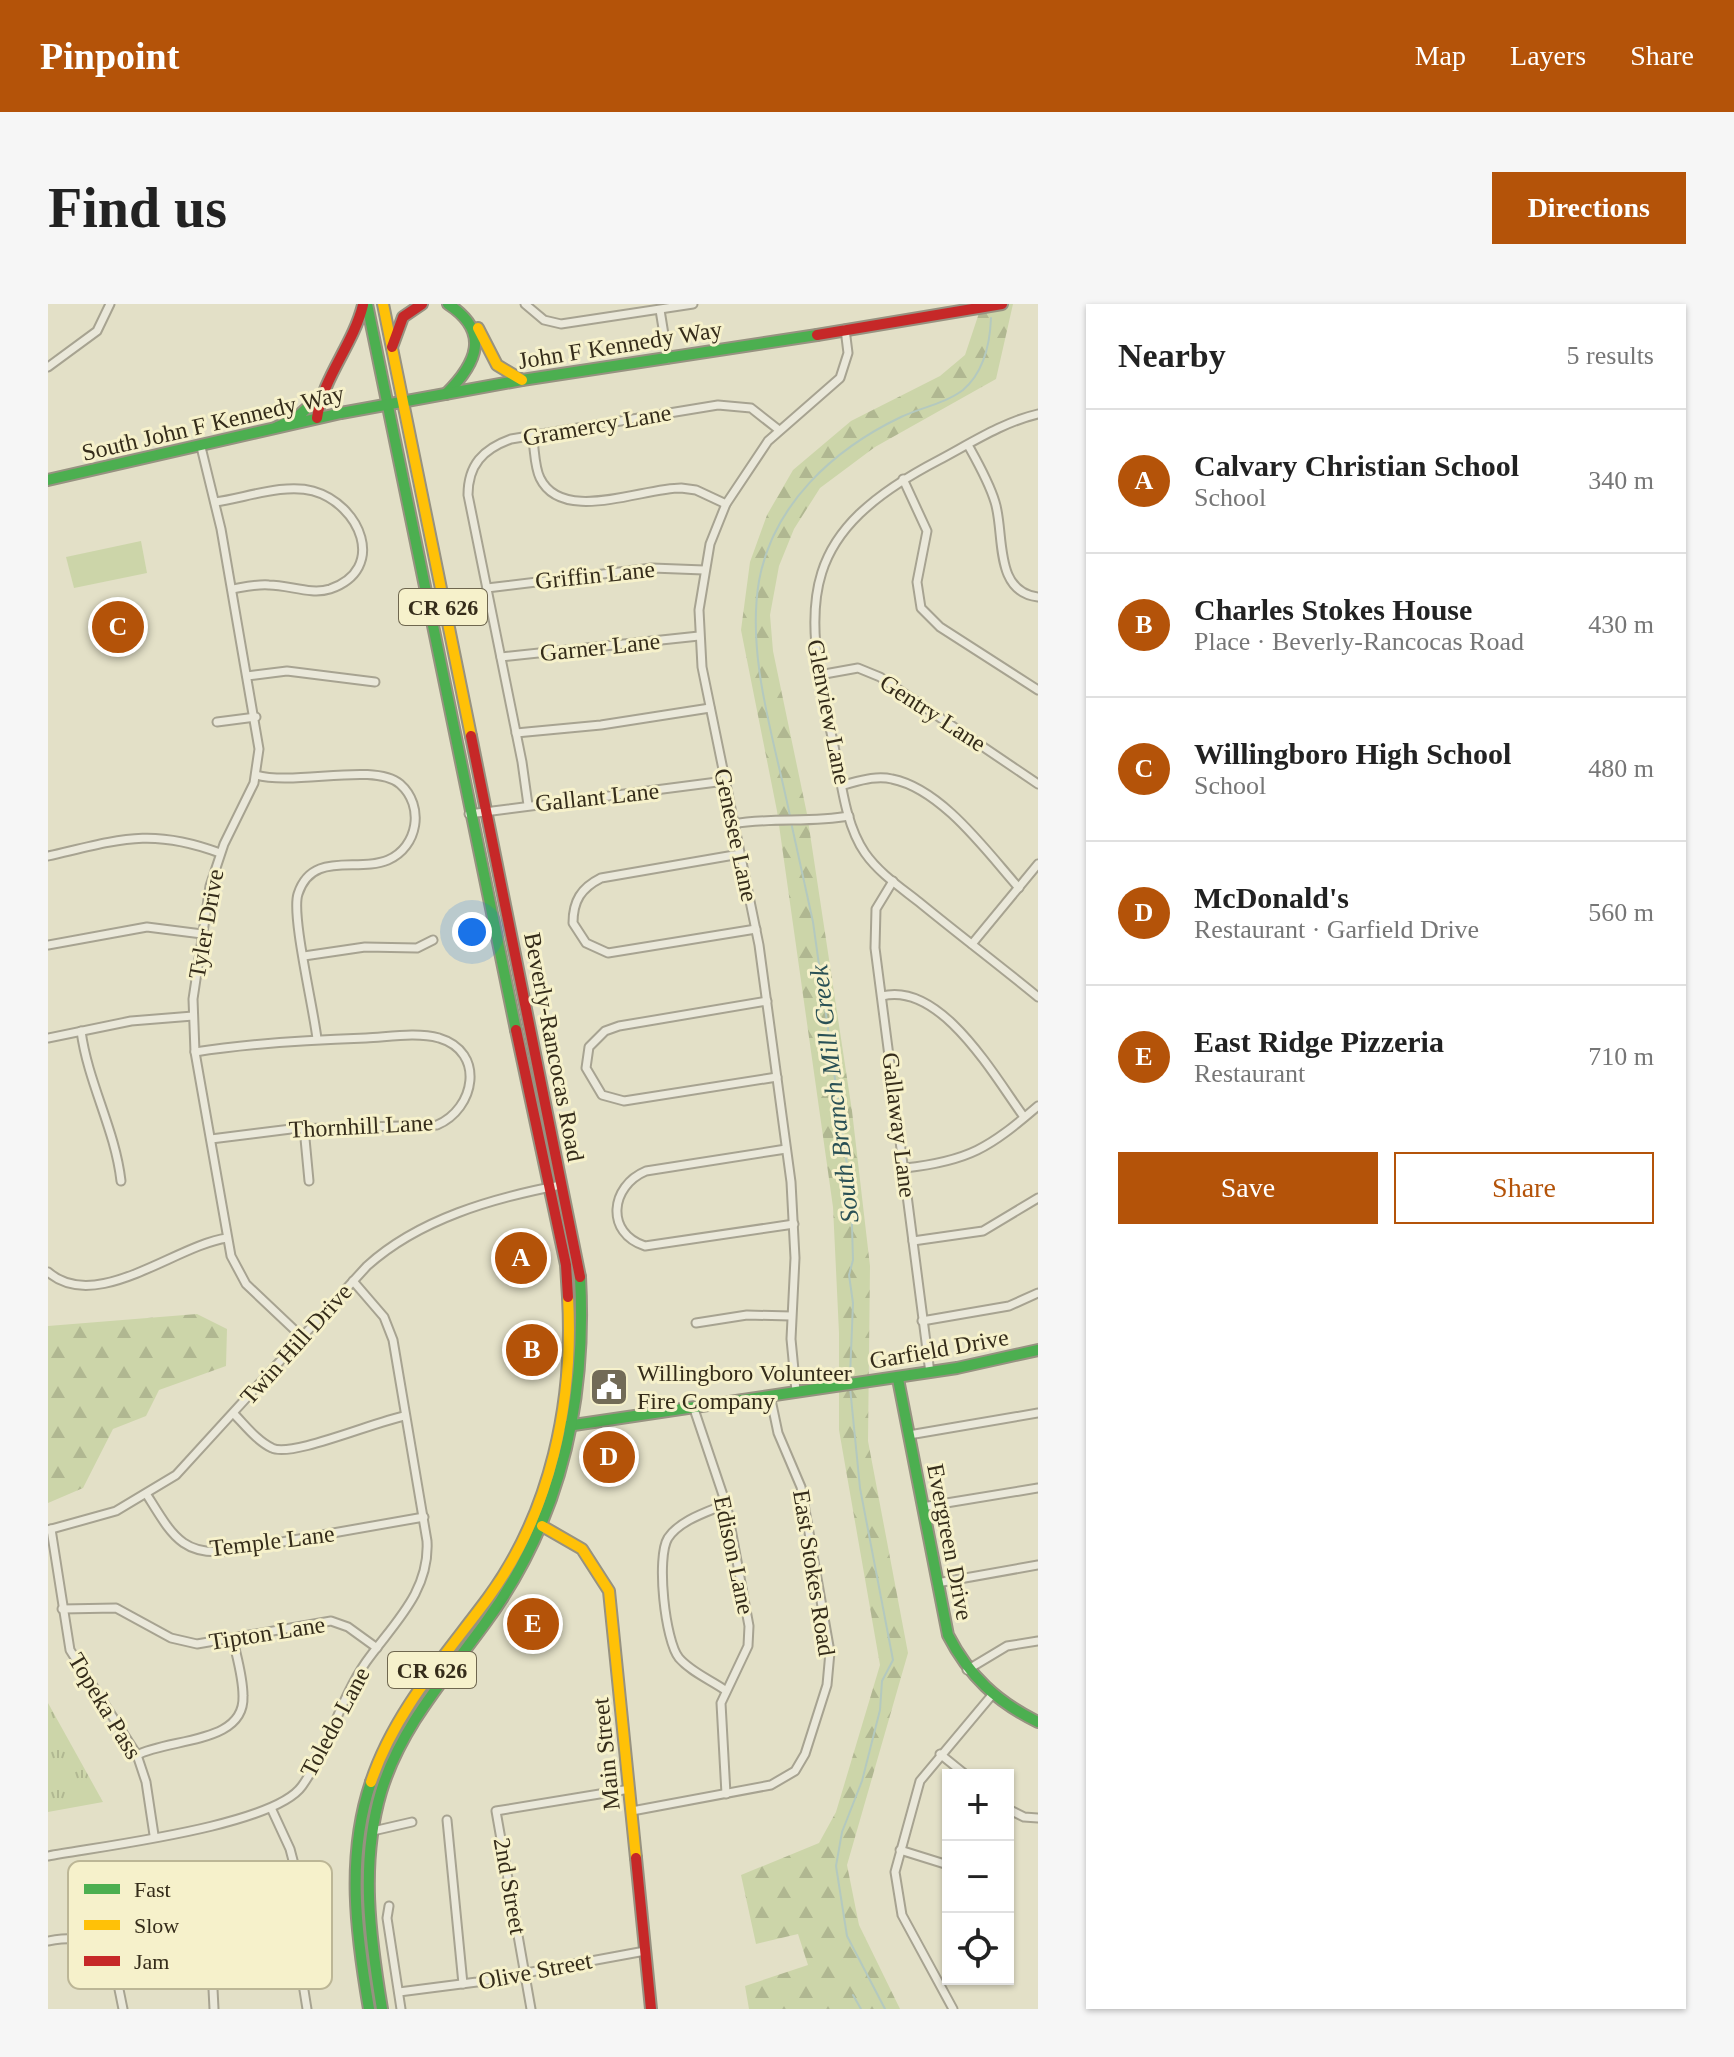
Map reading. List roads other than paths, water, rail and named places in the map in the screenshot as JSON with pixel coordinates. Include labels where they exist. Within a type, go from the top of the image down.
[{"type":"main road","points":[[277,427],[308,410],[323,392],[358,331],[365,304]]},
{"type":"main road","name":"Beverly-Rancocas Road","points":[[365,304],[469,814],[556,1186],[579,1264],[583,1314],[582,1384],[556,1496],[500,1601],[430,1694],[394,1757],[373,1831]]},
{"type":"main road","name":"Beverly-Rancocas Road","points":[[369,2009],[356,1929],[354,1883],[366,1798],[382,1756],[423,1681],[492,1591],[544,1494],[568,1389],[569,1301],[556,1186],[486,810],[383,304]]},
{"type":"main road","points":[[391,355],[397,325],[422,304]]},
{"type":"main road","points":[[446,394],[469,371],[476,352],[473,329],[467,318],[448,304]]},
{"type":"main road","points":[[458,304],[476,324],[497,365],[522,380]]},
{"type":"main road","name":"John F Kennedy Way","points":[[387,406],[522,380],[845,329],[940,309],[1002,304]]},
{"type":"main road","points":[[317,418],[323,392]]},
{"type":"main road","name":"South John F Kennedy Way","points":[[48,480],[317,418],[387,406]]},
{"type":"main road","name":"Garfield Drive","points":[[561,1426],[694,1409],[841,1384],[898,1379],[1038,1350]]},
{"type":"main road","name":"Evergreen Drive","points":[[898,1379],[948,1635],[967,1670],[992,1695],[1038,1722]]},
{"type":"main road","name":"Main Street","points":[[542,1526],[582,1549],[609,1591],[651,2009]]},
{"type":"main road","points":[[492,1591],[500,1601]]},
{"type":"main road","name":"CR 626","points":[[373,1831],[367,1906],[382,2009]]},
{"type":"street","points":[[48,367],[97,331],[110,304]]},
{"type":"street","points":[[525,304],[544,320],[561,324],[693,304]]},
{"type":"street","points":[[660,310],[668,359]]},
{"type":"street","name":"Genesee Lane","points":[[796,1391],[791,1316],[794,1224],[777,1077],[756,929],[710,708],[699,636],[704,570],[726,504],[754,458],[779,430],[840,378],[848,359],[845,329]]},
{"type":"street","name":"Gramercy Lane","points":[[528,805],[468,495],[471,472],[494,446],[532,435],[726,405],[751,408],[779,430]]},
{"type":"street","name":"Glenview Lane","points":[[1038,414],[1005,425],[903,479],[859,512],[836,541],[826,563],[814,619],[819,675],[849,816],[865,852],[893,881],[1038,997]]},
{"type":"street","points":[[532,435],[540,478],[561,498],[586,502],[681,488],[696,490],[726,504]]},
{"type":"street","points":[[968,445],[996,503],[1009,578],[1019,590],[1038,597]]},
{"type":"street","name":"Tyler Drive","points":[[201,447],[232,589],[259,749],[256,775],[220,853],[210,886],[193,1016],[195,1052],[227,1238],[235,1266],[246,1284],[302,1337]]},
{"type":"street","points":[[903,479],[927,531],[917,582],[921,608],[940,627],[1038,690]]},
{"type":"street","points":[[215,502],[310,490],[350,515],[362,539],[361,557],[354,573],[332,588],[315,590],[268,585],[232,589]]},
{"type":"street","name":"Griffin Lane","points":[[487,588],[660,567],[704,570]]},
{"type":"street","name":"Garner Lane","points":[[501,657],[699,636]]},
{"type":"street","name":"Gentry Lane","points":[[819,675],[858,668],[880,677],[1038,784]]},
{"type":"street","points":[[247,676],[296,671],[375,682]]},
{"type":"street","points":[[516,733],[601,725],[710,708]]},
{"type":"street","points":[[217,722],[256,717]]},
{"type":"street","points":[[256,775],[287,781],[375,774],[399,784],[414,806],[415,823],[411,839],[393,857],[376,863],[323,867],[302,884],[296,902],[297,916],[317,1039]]},
{"type":"street","points":[[843,785],[881,778],[913,787],[961,823],[1019,888]]},
{"type":"street","name":"Gallant Lane","points":[[469,814],[528,805],[609,799],[725,781]]},
{"type":"street","points":[[733,824],[780,818],[808,820],[849,816]]},
{"type":"street","points":[[48,856],[155,836],[181,839],[220,853]]},
{"type":"street","points":[[740,854],[601,878],[587,886],[577,899],[573,923],[586,943],[608,953],[756,929]]},
{"type":"street","points":[[972,944],[1038,864]]},
{"type":"street","name":"Gallaway Lane","points":[[893,881],[874,917],[930,1373]]},
{"type":"street","points":[[48,945],[147,927],[202,934]]},
{"type":"street","points":[[304,956],[365,947],[417,948],[433,940]]},
{"type":"street","points":[[882,996],[906,994],[934,1006],[962,1035],[1024,1117]]},
{"type":"street","points":[[767,1001],[611,1028],[589,1047],[586,1068],[602,1095],[624,1101],[777,1077]]},
{"type":"street","points":[[48,1038],[148,1018],[193,1016]]},
{"type":"street","points":[[81,1031],[86,1065],[114,1140],[121,1181]]},
{"type":"street","name":"Thornhill Lane","points":[[195,1052],[266,1041],[440,1038],[455,1047],[466,1059],[470,1091],[458,1112],[437,1125],[304,1128],[211,1139]]},
{"type":"street","points":[[905,1168],[967,1157],[1038,1106]]},
{"type":"street","points":[[304,1128],[309,1181]]},
{"type":"street","points":[[786,1149],[646,1171],[622,1189],[616,1210],[622,1231],[645,1246],[794,1224]]},
{"type":"street","name":"Twin Hill Drive","points":[[49,1530],[102,1516],[147,1495],[187,1465],[383,1251],[411,1233],[499,1200],[556,1186]]},
{"type":"street","points":[[913,1241],[983,1231],[1038,1198]]},
{"type":"street","points":[[48,1272],[61,1281],[77,1285],[112,1280],[147,1271],[200,1244],[227,1238]]},
{"type":"street","name":"Toledo Lane","points":[[48,1856],[227,1823],[272,1810],[300,1789],[319,1759],[355,1680],[421,1583],[428,1552],[424,1517],[392,1331],[375,1305],[353,1281]]},
{"type":"street","points":[[922,1321],[1009,1306],[1038,1293]]},
{"type":"street","points":[[696,1323],[740,1315],[791,1316]]},
{"type":"street","name":"East Stokes Road","points":[[632,1811],[771,1785],[795,1771],[805,1754],[829,1674],[824,1608],[803,1498],[794,1467],[778,1433],[770,1395]]},
{"type":"street","name":"Edison Lane","points":[[694,1409],[726,1504],[749,1636],[745,1655],[725,1690],[719,1721],[726,1794]]},
{"type":"street","points":[[909,1435],[1038,1413]]},
{"type":"street","points":[[234,1414],[272,1448],[288,1451],[366,1424],[405,1416]]},
{"type":"street","points":[[922,1507],[1038,1488]]},
{"type":"street","name":"Temple Lane","points":[[147,1495],[174,1538],[191,1549],[208,1552],[236,1550],[424,1517]]},
{"type":"street","points":[[725,1690],[685,1664],[675,1651],[667,1625],[663,1563],[665,1543],[677,1528],[726,1504]]},
{"type":"street","name":"Topeka Pass","points":[[49,1530],[70,1650],[137,1755],[146,1782],[154,1835]]},
{"type":"street","points":[[937,1583],[1038,1565]]},
{"type":"street","name":"Tipton Lane","points":[[62,1609],[116,1608],[179,1641],[207,1644],[331,1621],[348,1627],[377,1648]]},
{"type":"street","points":[[137,1755],[155,1747],[223,1731],[235,1722],[243,1700],[233,1640]]},
{"type":"street","points":[[967,1670],[1007,1646],[1038,1641]]},
{"type":"street","points":[[953,2009],[902,1915],[894,1884],[916,1791],[940,1754],[992,1695]]},
{"type":"street","points":[[940,1754],[959,1769]]},
{"type":"street","name":"2nd Street","points":[[531,2009],[496,1811],[630,1789]]},
{"type":"street","points":[[272,1810],[292,1861]]},
{"type":"street","points":[[1014,1812],[1024,1817],[1038,1818]]},
{"type":"street","points":[[447,1820],[463,1984]]},
{"type":"street","points":[[373,1831],[412,1822]]},
{"type":"street","points":[[900,1850],[942,1863]]},
{"type":"street","points":[[389,1906],[387,1918],[401,2009]]},
{"type":"street","points":[[48,1941],[68,1939]]},
{"type":"street","name":"Olive Street","points":[[399,1992],[463,1984],[645,1951]]},
{"type":"street","points":[[119,1989],[123,2009]]},
{"type":"street","points":[[213,1989],[214,2009]]},
{"type":"street","points":[[304,1989],[307,2009]]},
{"type":"waterway","name":"South Branch Mill Creek","points":[[790,816],[764,699],[756,639],[759,581],[766,553],[792,504],[830,463],[876,430],[949,398],[970,383],[984,357],[991,318]]},
{"type":"waterway","name":"South Branch Mill Creek","points":[[791,822],[813,922],[851,1193],[853,1260],[849,1275],[853,1303],[850,1377]]},
{"type":"waterway","name":"South Branch Mill Creek","points":[[850,1387],[860,1488],[893,1660],[882,1681],[880,1710],[862,1781],[842,1832],[836,1866],[847,1936],[885,2009]]},
{"type":"waterway","points":[[853,1995],[861,2009]]},
{"type":"place","name":"Willingboro High School","points":[[118,627]]},
{"type":"place","name":"Calvary Christian School","points":[[521,1258]]},
{"type":"place","name":"Charles Stokes House","points":[[532,1350]]},
{"type":"place","name":"Willingboro Volunteer Fire Company","points":[[609,1387]]},
{"type":"place","name":"McDonald's","points":[[609,1457]]},
{"type":"place","name":"East Ridge Pizzeria","points":[[533,1624]]}]
